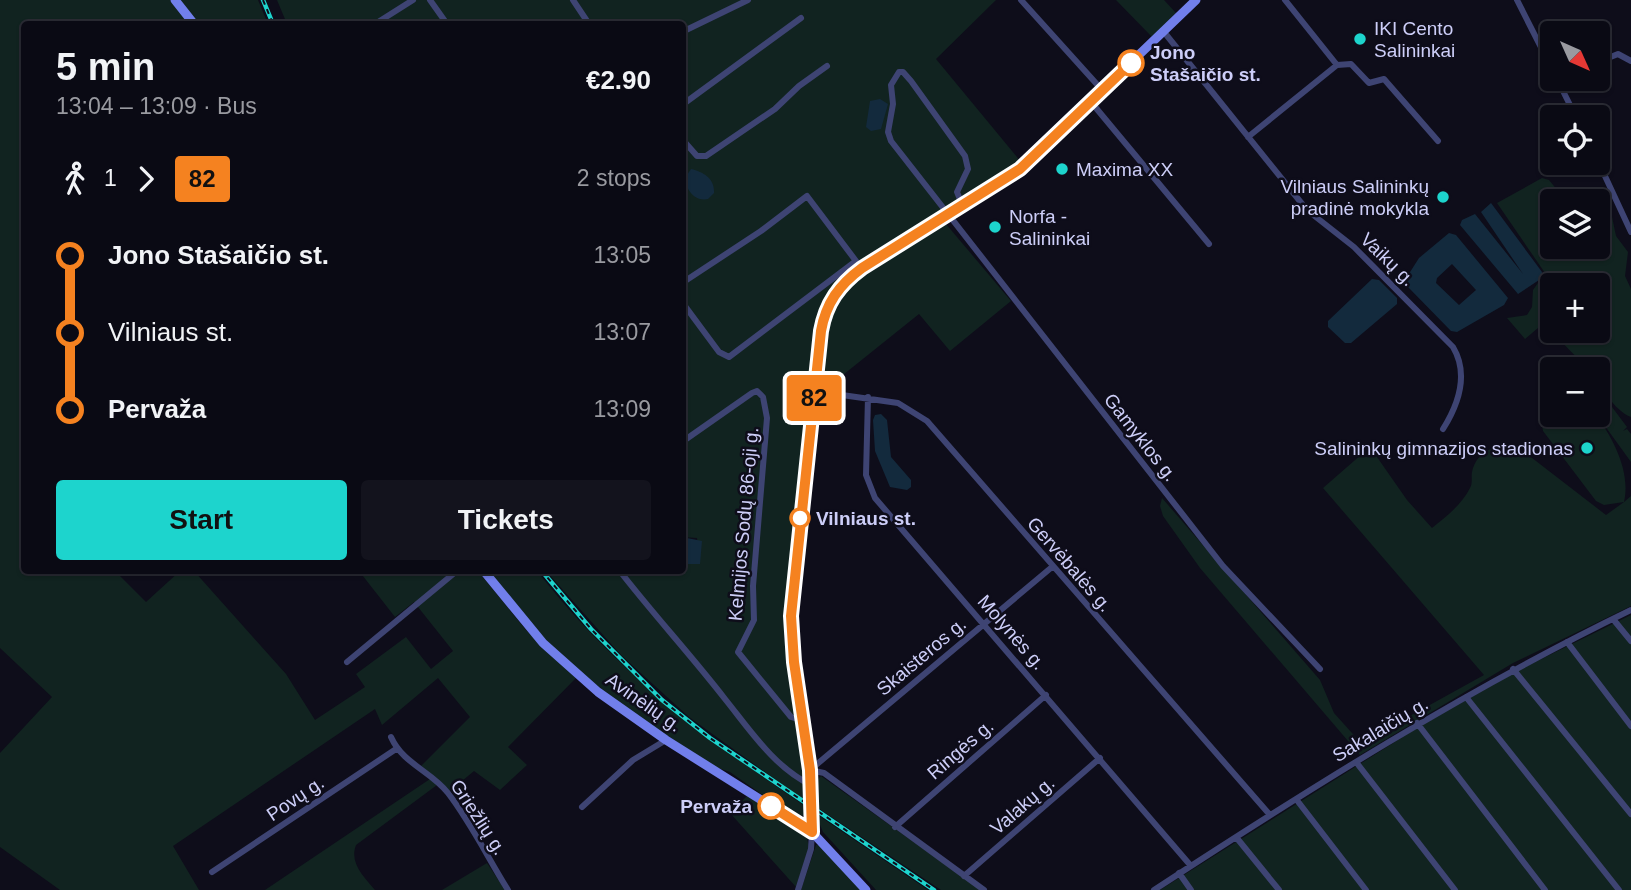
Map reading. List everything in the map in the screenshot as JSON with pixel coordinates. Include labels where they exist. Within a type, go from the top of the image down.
[{"type":"main road","points":[[175,0],[192,21]]},
{"type":"main road","points":[[812,832],[810,770],[794,662],[791,616],[823,317],[839,288],[859,265],[948,216],[1020,169],[1196,0]]},
{"type":"main road","name":"Avinėlių g.","points":[[486,574],[543,643],[598,692],[666,740],[812,832],[828,845],[866,890]]},
{"type":"street","points":[[380,21],[413,0]]},
{"type":"street","points":[[430,0],[445,21]]},
{"type":"street","points":[[573,0],[587,21]]},
{"type":"street","points":[[686,30],[748,0]]},
{"type":"street","points":[[1020,0],[1102,91]]},
{"type":"street","points":[[1285,0],[1337,65]]},
{"type":"street","points":[[1517,0],[1540,45]]},
{"type":"street","points":[[686,101],[800,18]]},
{"type":"street","name":"Vaikų g.","points":[[1164,32],[1307,209],[1354,247],[1453,347],[1459,362],[1460,393],[1443,429]]},
{"type":"street","points":[[1610,57],[1618,54],[1631,61]]},
{"type":"street","points":[[1248,137],[1337,65],[1351,64],[1369,82],[1384,79],[1438,141]]},
{"type":"street","points":[[686,144],[696,156],[706,156],[775,109],[799,86],[827,66]]},
{"type":"street","name":"Gamyklos g.","points":[[963,207],[957,192],[968,169],[965,156],[911,81],[899,72],[892,80],[893,104],[888,135],[948,216],[1223,566],[1320,669]]},
{"type":"street","points":[[1091,102],[1209,244]]},
{"type":"street","points":[[1605,175],[1631,232]]},
{"type":"street","points":[[686,280],[761,231],[807,196],[859,265],[729,357],[719,352],[686,307]]},
{"type":"street","name":"Kelmijos Sodų 86-oji g.","points":[[686,439],[752,393],[760,391],[767,418],[752,586],[754,620],[738,652],[791,717],[804,721]]},
{"type":"street","name":"Gervėbalės g.","points":[[814,391],[868,397],[908,407],[927,421],[1270,815]]},
{"type":"street","name":"Molynės g.","points":[[868,397],[866,475],[869,487],[884,510],[1192,866]]},
{"type":"street","name":"Skaisteros g.","points":[[810,770],[1052,567]]},
{"type":"street","points":[[347,662],[453,574]]},
{"type":"street","points":[[622,574],[743,724],[781,764],[797,778],[811,785]]},
{"type":"street","name":"Sakalaičių g.","points":[[1154,890],[1417,723],[1513,669],[1631,610]]},
{"type":"street","points":[[1614,619],[1631,641]]},
{"type":"street","points":[[1567,642],[1631,726]]},
{"type":"street","points":[[1513,669],[1631,814]]},
{"type":"street","name":"Ringės g.","points":[[895,827],[1046,695]]},
{"type":"street","points":[[1466,696],[1619,890]]},
{"type":"street","points":[[1417,723],[1545,890]]},
{"type":"street","name":"Griežlių g.","points":[[391,737],[396,749],[447,791],[508,890]]},
{"type":"street","points":[[582,807],[633,760],[666,740]]},
{"type":"street","name":"Povų g.","points":[[212,872],[396,749]]},
{"type":"street","name":"Valakų g.","points":[[964,876],[1100,758]]},
{"type":"street","points":[[1356,762],[1455,890]]},
{"type":"street","points":[[810,770],[824,773],[984,890]]},
{"type":"street","points":[[1296,799],[1366,890]]},
{"type":"street","points":[[798,890],[811,849],[812,832]]},
{"type":"street","points":[[1236,837],[1279,890]]},
{"type":"street","points":[[1179,873],[1191,890]]},
{"type":"green space","points":[[0,0],[170,0],[188,21],[21,21],[21,574],[118,574],[146,602],[177,574],[197,574],[286,674],[315,720],[365,687],[356,674],[406,637],[431,669],[453,651],[414,602],[395,617],[361,574],[480,574],[526,630],[576,678],[508,747],[527,765],[500,790],[474,771],[450,791],[421,766],[470,717],[438,678],[382,725],[375,709],[173,846],[199,890],[60,890],[0,847],[0,753],[52,697],[0,648]]},
{"type":"green space","points":[[180,0],[258,0],[267,21],[197,21]]},
{"type":"green space","points":[[277,0],[996,0],[936,59],[1021,162],[842,282],[824,307],[817,329],[784,636],[806,757],[805,801],[689,717],[621,655],[549,574],[686,574],[686,564],[700,564],[697,538],[686,537],[686,21],[286,21]]},
{"type":"green space","points":[[1116,0],[1164,0],[1176,13],[1152,37]]},
{"type":"green space","points":[[1542,178],[1549,180],[1556,189],[1540,189],[1540,259],[1610,259],[1610,211],[1616,236],[1628,252],[1625,276],[1631,289],[1631,417],[1610,399],[1610,357],[1576,357],[1563,343],[1610,343],[1610,273],[1545,273],[1497,203]]},
{"type":"green space","points":[[946,224],[1011,301],[950,351],[919,314],[818,395],[824,334],[837,299],[863,272]]},
{"type":"green space","points":[[1540,280],[1540,328],[1525,339],[1507,318],[1527,315],[1532,307],[1533,290]]},
{"type":"green space","points":[[1610,404],[1627,427],[1623,431],[1627,429],[1631,434],[1631,462],[1606,427],[1610,427]]},
{"type":"green space","name":"Salininkų gimnazijos stadionas","points":[[1542,427],[1604,427],[1623,467],[1626,491],[1624,502],[1604,505],[1596,501]]},
{"type":"green space","points":[[1514,444],[1606,515],[1631,496],[1631,606],[1513,663],[1360,755],[1200,568],[1163,516],[1160,506],[1162,498],[1320,680],[1334,713],[1361,743],[1484,675],[1323,488],[1370,447],[1407,500],[1432,528],[1467,494],[1478,458],[1494,447]]},
{"type":"green space","points":[[489,574],[540,574],[597,640],[629,670],[696,727],[805,806],[804,815],[795,818],[730,772],[715,767],[656,728],[592,682],[537,632]]},
{"type":"green space","points":[[1631,615],[1631,890],[1160,890],[1417,728],[1521,669]]},
{"type":"green space","points":[[821,776],[981,890],[941,890],[815,806],[815,782]]},
{"type":"green space","points":[[430,779],[437,785],[356,845],[356,864],[375,890],[265,890]]},
{"type":"green space","points":[[747,796],[806,834],[809,847],[796,887],[730,813]]},
{"type":"green space","points":[[815,813],[928,890],[876,890],[823,832]]},
{"type":"green space","points":[[816,845],[819,845],[862,890],[801,890]]},
{"type":"green space","points":[[487,863],[505,890],[442,890]]},
{"type":"water","points":[[880,99],[888,104],[881,129],[871,131],[866,127],[870,101]]},
{"type":"water","points":[[691,169],[704,174],[711,180],[714,193],[708,199],[695,197],[687,187],[686,176]]},
{"type":"water","points":[[1491,203],[1542,272],[1540,279],[1518,294],[1460,225],[1462,220],[1475,214],[1523,274],[1481,212]]},
{"type":"water","points":[[1449,233],[1456,235],[1508,298],[1504,305],[1457,332],[1451,331],[1408,287],[1405,280],[1419,258]],"holes":[[[1452,264],[1476,290],[1459,305],[1436,283],[1437,278]]]},
{"type":"water","points":[[1372,279],[1379,280],[1397,298],[1397,304],[1351,343],[1345,343],[1328,327],[1328,321]]},
{"type":"water","points":[[881,414],[887,420],[891,457],[911,480],[911,487],[907,490],[890,487],[875,451],[873,420],[875,415]]},
{"type":"water","points":[[686,538],[702,541],[700,564],[686,564]]},
{"type":"railway","points":[[263,0],[272,21]]},
{"type":"railway","points":[[544,574],[591,629],[662,700],[710,738],[934,890]]},
{"type":"bus line","name":"82","points":[[771,806],[812,832],[810,770],[794,662],[791,616],[821,331],[828,306],[839,288],[862,268],[935,225],[1020,169],[1131,63]]},
{"type":"place","name":"IKI Cento Salininkai","points":[[1360,39]]},
{"type":"place","name":"Jono Stašaičio st.","points":[[1131,63]]},
{"type":"place","name":"Maxima XX","points":[[1062,169]]},
{"type":"place","name":"Vilniaus Salininkų pradinė mokykla","points":[[1443,197]]},
{"type":"place","name":"Norfa - Salininkai","points":[[995,227]]},
{"type":"place","name":"Salininkų gimnazijos stadionas","points":[[1587,448]]},
{"type":"place","name":"Vilniaus st.","points":[[800,518]]},
{"type":"place","name":"Pervaža","points":[[771,806]]}]
